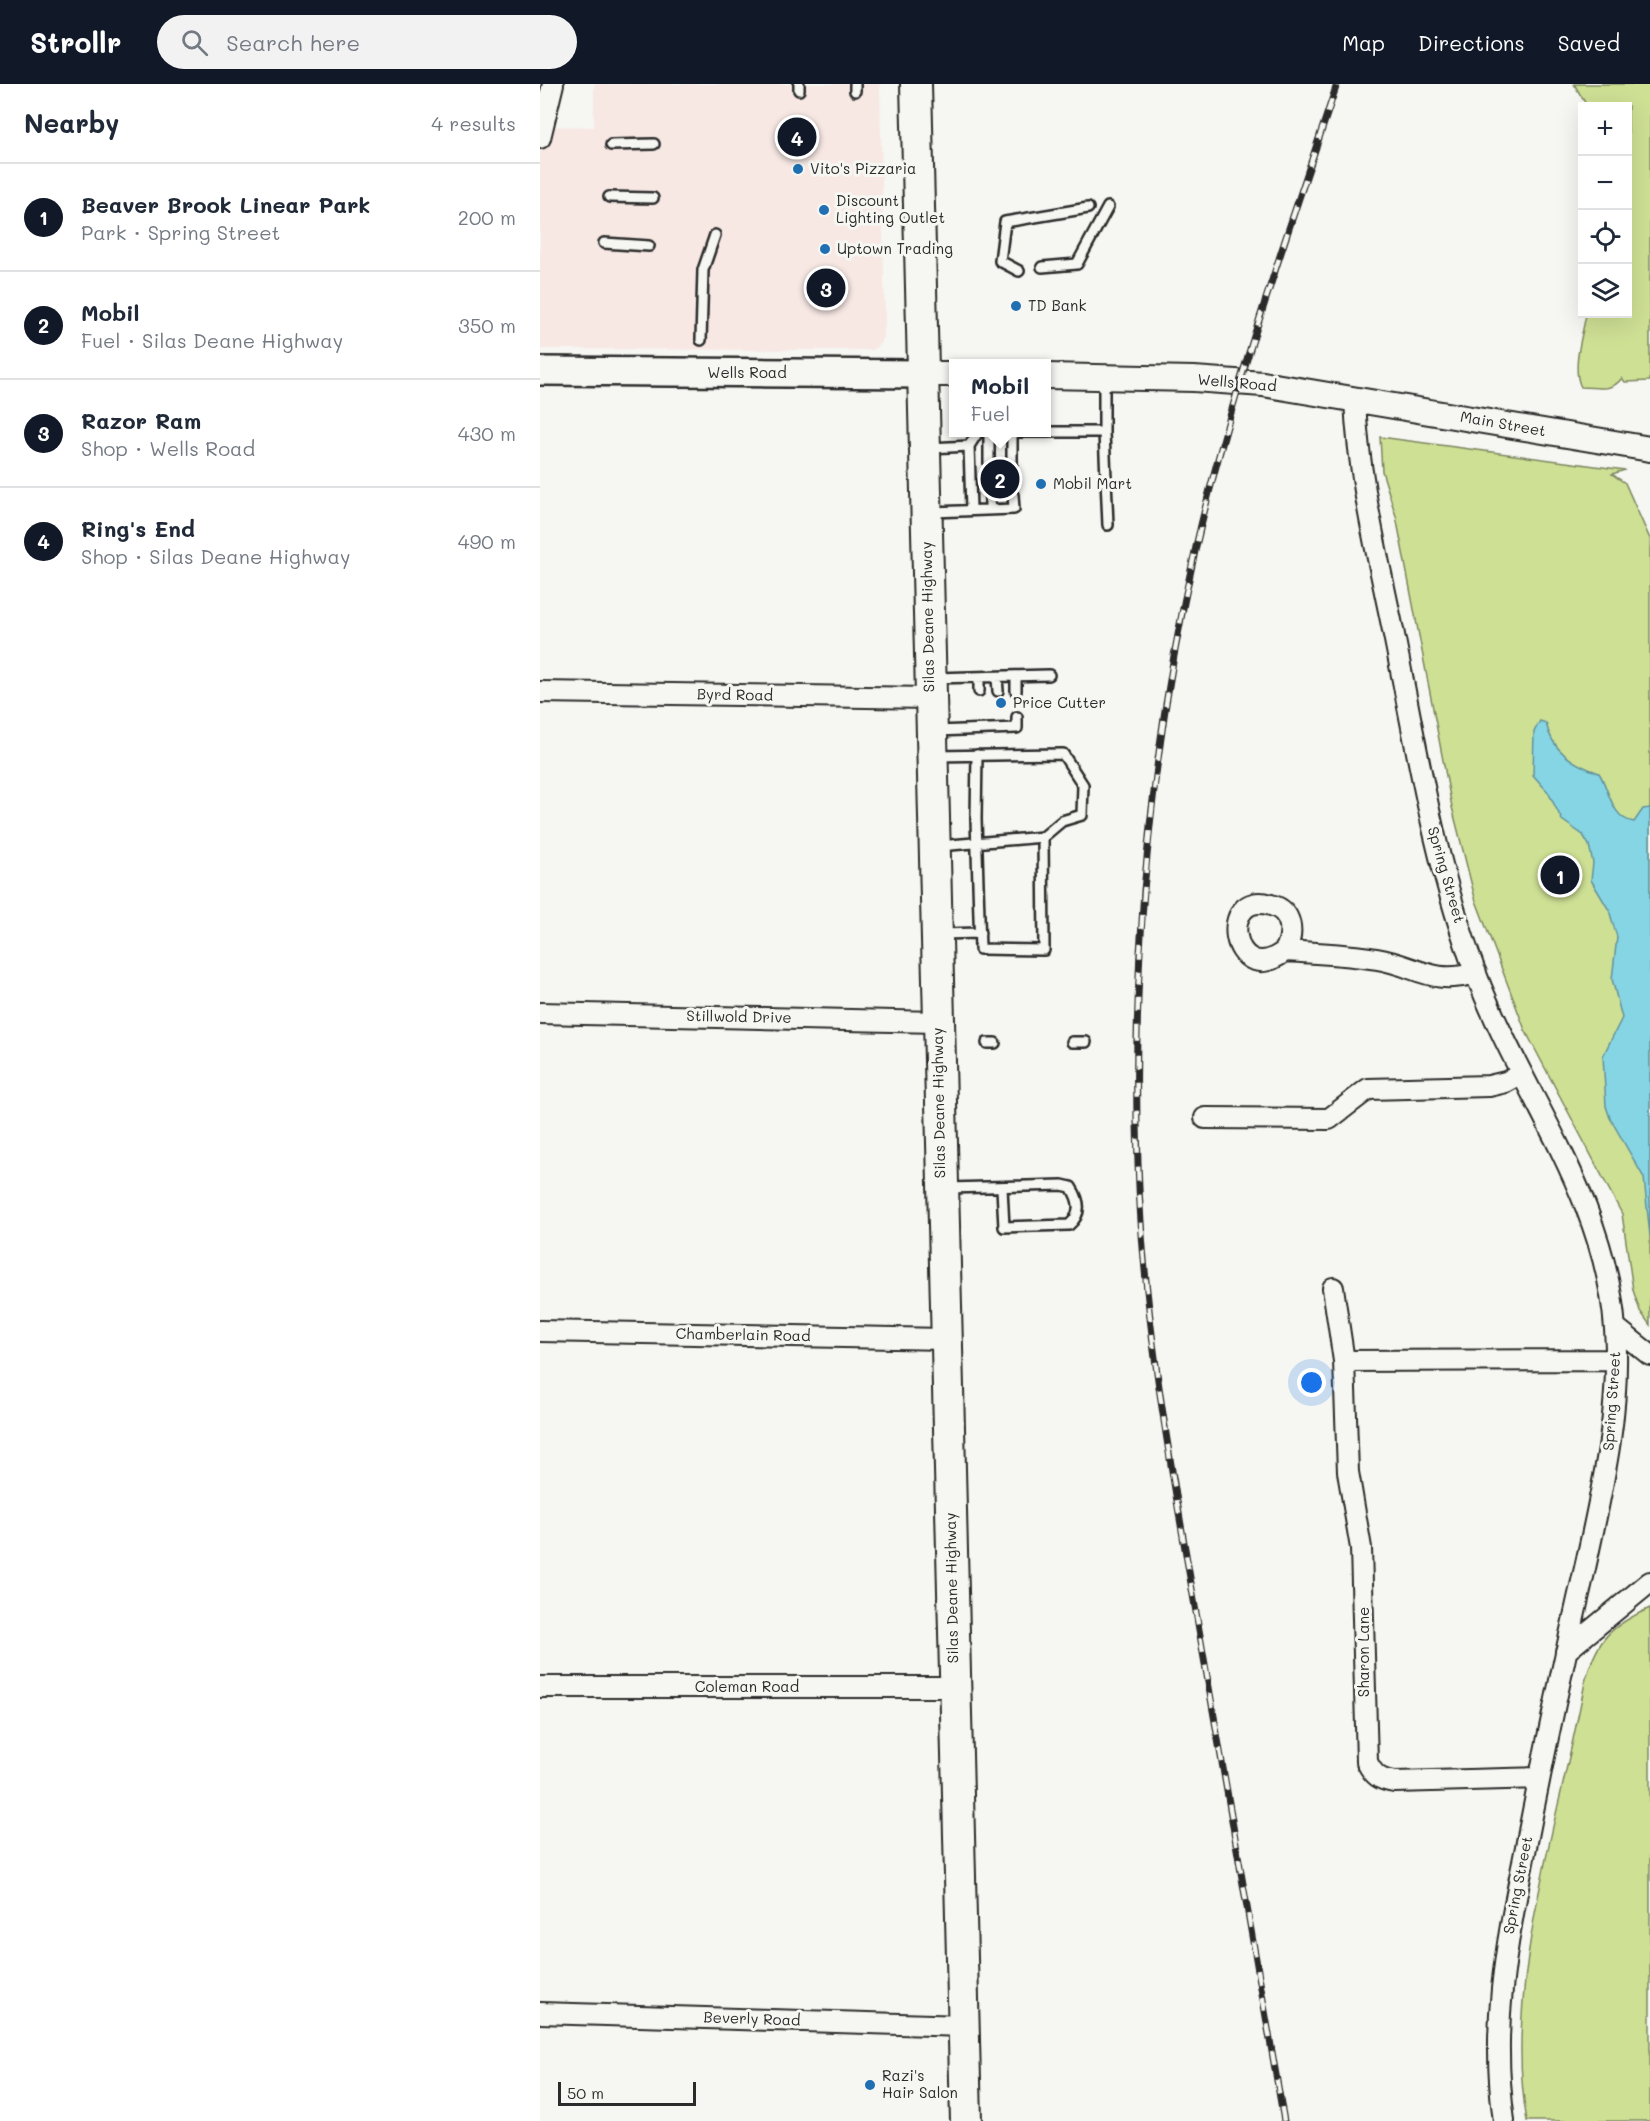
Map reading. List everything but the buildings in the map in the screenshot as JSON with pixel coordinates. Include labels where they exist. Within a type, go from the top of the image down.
[{"type":"main road","name":"Silas Deane Highway","points":[[916,84],[941,1188],[966,2121]]},
{"type":"main road","name":"Wells Road","points":[[540,371],[922,374]]},
{"type":"street","points":[[540,138],[549,91]]},
{"type":"street","name":"Wells Road","points":[[922,374],[949,374]]},
{"type":"street","name":"Wells Road","points":[[1051,376],[1240,381],[1355,399]]},
{"type":"street","name":"Main Street","points":[[1355,399],[1650,449]]},
{"type":"street","name":"Spring Street","points":[[1355,399],[1360,453],[1422,784],[1444,874],[1476,973],[1521,1074],[1582,1193],[1602,1256],[1615,1327],[1616,1360],[1606,1470],[1539,1778],[1499,1998],[1497,2064],[1504,2121]]},
{"type":"street","name":"Byrd Road","points":[[540,692],[929,688]]},
{"type":"street","points":[[1285,951],[1379,959],[1422,974],[1442,978],[1459,978],[1476,973]]},
{"type":"street","name":"Stillwold Drive","points":[[540,1013],[937,1022]]},
{"type":"street","points":[[1205,1118],[1329,1119],[1368,1089],[1489,1086],[1506,1082],[1521,1074]]},
{"type":"street","name":"Sharon Lane","points":[[1333,1288],[1344,1361],[1348,1472],[1361,1548],[1363,1575],[1367,1762],[1374,1775],[1383,1780],[1395,1782],[1539,1778]]},
{"type":"street","name":"Spring Street","points":[[1615,1327],[1650,1355]]},
{"type":"street","name":"Chamberlain Road","points":[[540,1331],[945,1339]]},
{"type":"street","points":[[1344,1361],[1616,1360]]},
{"type":"street","points":[[1566,1651],[1650,1582]]},
{"type":"street","name":"Coleman Road","points":[[540,1687],[954,1687]]},
{"type":"street","name":"Beverly Road","points":[[540,2013],[964,2026]]},
{"type":"lane","points":[[611,145],[654,144]]},
{"type":"lane","points":[[609,196],[653,198]]},
{"type":"lane","points":[[1042,267],[1077,264],[1108,207]]},
{"type":"lane","points":[[1018,271],[1000,261],[1005,222],[1088,208]]},
{"type":"lane","points":[[700,340],[703,270],[715,235]]},
{"type":"lane","points":[[604,243],[649,246]]},
{"type":"lane","points":[[1104,377],[1108,525]]},
{"type":"lane","points":[[1051,433],[1104,432]]},
{"type":"lane","points":[[971,509],[969,446],[975,437]]},
{"type":"lane","points":[[989,437],[989,464]]},
{"type":"lane","points":[[1012,437],[1012,463]]},
{"type":"lane","points":[[924,448],[969,446]]},
{"type":"lane","points":[[990,495],[990,509]]},
{"type":"lane","points":[[925,512],[1014,509],[1013,495]]},
{"type":"lane","points":[[929,688],[979,677],[1048,675]]},
{"type":"lane","points":[[997,676],[998,691]]},
{"type":"lane","points":[[1016,676],[1016,691]]},
{"type":"lane","points":[[979,677],[979,691]]},
{"type":"lane","points":[[998,717],[999,729]]},
{"type":"lane","points":[[931,743],[981,729],[1017,728],[1017,717]]},
{"type":"lane","points":[[980,718],[981,729]]},
{"type":"lane","points":[[931,743],[977,755],[1063,754],[1083,785],[1082,815],[1062,821],[1043,837],[933,846]]},
{"type":"lane","points":[[977,755],[980,949],[1044,950],[1043,837]]},
{"type":"lane","points":[[935,934],[980,933]]},
{"type":"lane","points":[[1072,1042],[1086,1042]]},
{"type":"lane","points":[[941,1188],[1062,1185],[1071,1187],[1079,1207],[1076,1219],[1069,1225],[1004,1227],[1002,1188]]},
{"type":"shaded area","points":[[594,84],[880,84],[885,324],[882,342],[873,350],[540,349],[540,126],[594,127]]},
{"type":"green space","points":[[1574,84],[1650,84],[1650,381],[1625,382],[1622,378],[1613,386],[1598,388],[1581,387],[1578,379],[1577,361],[1585,318],[1632,318],[1632,102],[1585,102]]},
{"type":"green space","points":[[1380,437],[1625,470],[1612,474],[1625,483],[1650,539],[1650,1325],[1640,1311],[1633,1290],[1622,1214],[1525,1030],[1475,898],[1452,807],[1396,516],[1382,471]]},
{"type":"green space","points":[[1650,1608],[1650,2121],[1527,2121],[1521,2069],[1522,2014],[1528,1958],[1537,1901],[1585,1682],[1600,1644],[1607,1636],[1625,1621]]},
{"type":"water","points":[[1540,721],[1546,723],[1553,741],[1565,755],[1572,761],[1599,773],[1615,809],[1626,820],[1634,822],[1643,809],[1650,808],[1650,1236],[1644,1178],[1610,1118],[1606,1106],[1603,1056],[1622,1018],[1612,979],[1617,937],[1609,910],[1591,880],[1593,863],[1589,845],[1583,835],[1562,820],[1548,792],[1533,775],[1534,732]]},
{"type":"railway","points":[[1284,2121],[1178,1505],[1152,1335],[1138,1163],[1138,1007],[1141,929],[1156,773],[1167,696],[1197,542],[1244,369],[1337,84]]},
{"type":"place","name":"Ring's End","points":[[797,137]]},
{"type":"place","name":"Vito's Pizzaria","points":[[798,169]]},
{"type":"place","name":"Discount Lighting Outlet","points":[[824,210]]},
{"type":"place","name":"Uptown Trading","points":[[825,249]]},
{"type":"place","name":"Razor Ram","points":[[826,288]]},
{"type":"place","name":"TD Bank","points":[[1016,306]]},
{"type":"place","name":"Mobil","points":[[1000,479]]},
{"type":"place","name":"Mobil Mart","points":[[1041,484]]},
{"type":"place","name":"Price Cutter","points":[[1001,703]]},
{"type":"place","name":"Beaver Brook Linear Park","points":[[1560,875]]},
{"type":"place","name":"Razi's Hair Salon","points":[[870,2085]]}]
